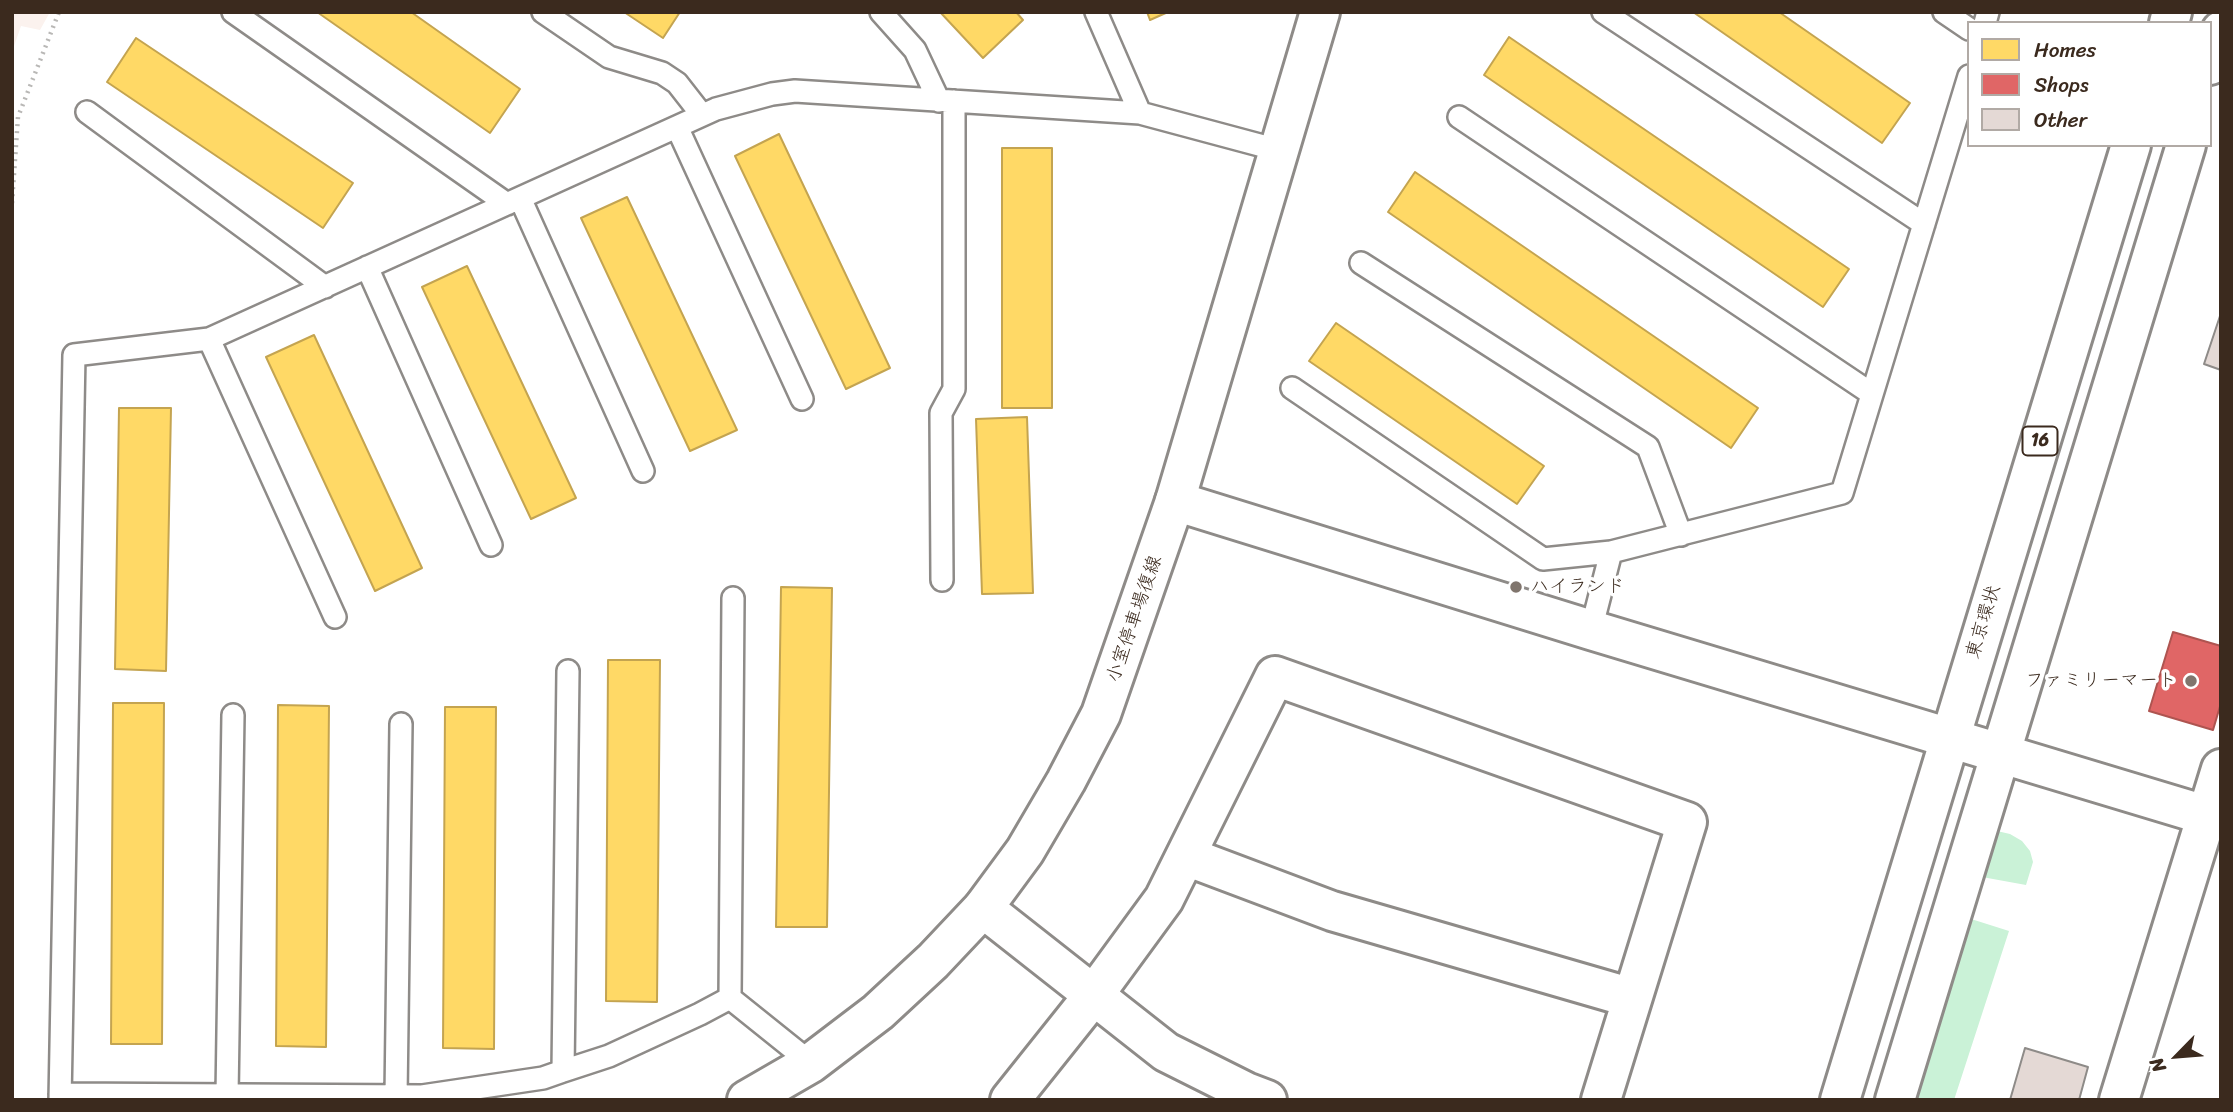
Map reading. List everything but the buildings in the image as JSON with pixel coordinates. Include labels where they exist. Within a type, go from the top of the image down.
[{"type":"main road","name":"小室停車場復線","points":[[747,1100],[811,1063],[878,1012],[933,961],[983,908],[1025,851],[1066,781],[1101,714],[1175,501],[1320,12]]},
{"type":"main road","points":[[2212,59],[2221,30]]},
{"type":"main road","name":"東京環状","points":[[1840,1100],[2130,147]]},
{"type":"main road","points":[[1895,1100],[2185,147]]},
{"type":"main road","points":[[1175,501],[1591,630],[2213,817]]},
{"type":"main road","points":[[1010,1100],[1093,996],[1164,899],[1275,676],[1687,822],[1601,1100]]},
{"type":"main road","points":[[2119,1100],[2213,817],[2221,769]]},
{"type":"main road","points":[[1186,856],[1332,912],[1632,998]]},
{"type":"main road","points":[[983,908],[1166,1052],[1245,1092],[1267,1100]]},
{"type":"lane","points":[[233,12],[513,201],[643,471]]},
{"type":"lane","points":[[543,12],[609,57],[662,73],[677,83],[702,115]]},
{"type":"lane","points":[[880,12],[915,50],[946,101],[954,389],[941,414],[943,580]]},
{"type":"lane","points":[[1096,12],[1140,113]]},
{"type":"lane","points":[[1603,12],[1924,224]]},
{"type":"lane","points":[[1944,12],[1967,28]]},
{"type":"lane","points":[[1292,388],[1543,559],[1611,552],[1842,493],[1967,83]]},
{"type":"lane","points":[[730,998],[609,1056],[563,1071],[543,1077],[422,1096],[60,1097],[74,355],[209,339],[716,109],[796,91],[1140,113],[1278,150]]},
{"type":"lane","points":[[87,112],[325,287]]},
{"type":"lane","points":[[1459,117],[1872,394]]},
{"type":"lane","points":[[677,127],[802,399]]},
{"type":"lane","points":[[1361,263],[1648,447],[1681,535]]},
{"type":"lane","points":[[367,267],[491,545]]},
{"type":"lane","points":[[209,339],[335,617]]},
{"type":"lane","points":[[1591,630],[1611,552]]},
{"type":"lane","points":[[730,998],[733,598]]},
{"type":"lane","points":[[563,1071],[568,671]]},
{"type":"lane","points":[[227,1095],[233,715]]},
{"type":"lane","points":[[396,1096],[401,723]]},
{"type":"lane","points":[[730,998],[811,1063]]},
{"type":"path","points":[[12,203],[18,117],[59,12]]},
{"type":"shaded area","points":[[12,12],[50,12],[40,30],[21,26],[12,52]]},
{"type":"green space","points":[[1997,831],[2022,841],[2030,851],[2033,862],[2026,885],[1982,877]]},
{"type":"green space","points":[[1968,918],[2009,931],[1954,1100],[1909,1100]]},
{"type":"place","name":"ハイランド","points":[[1516,587]]},
{"type":"place","name":"ファミリーマート","points":[[2191,681]]}]
